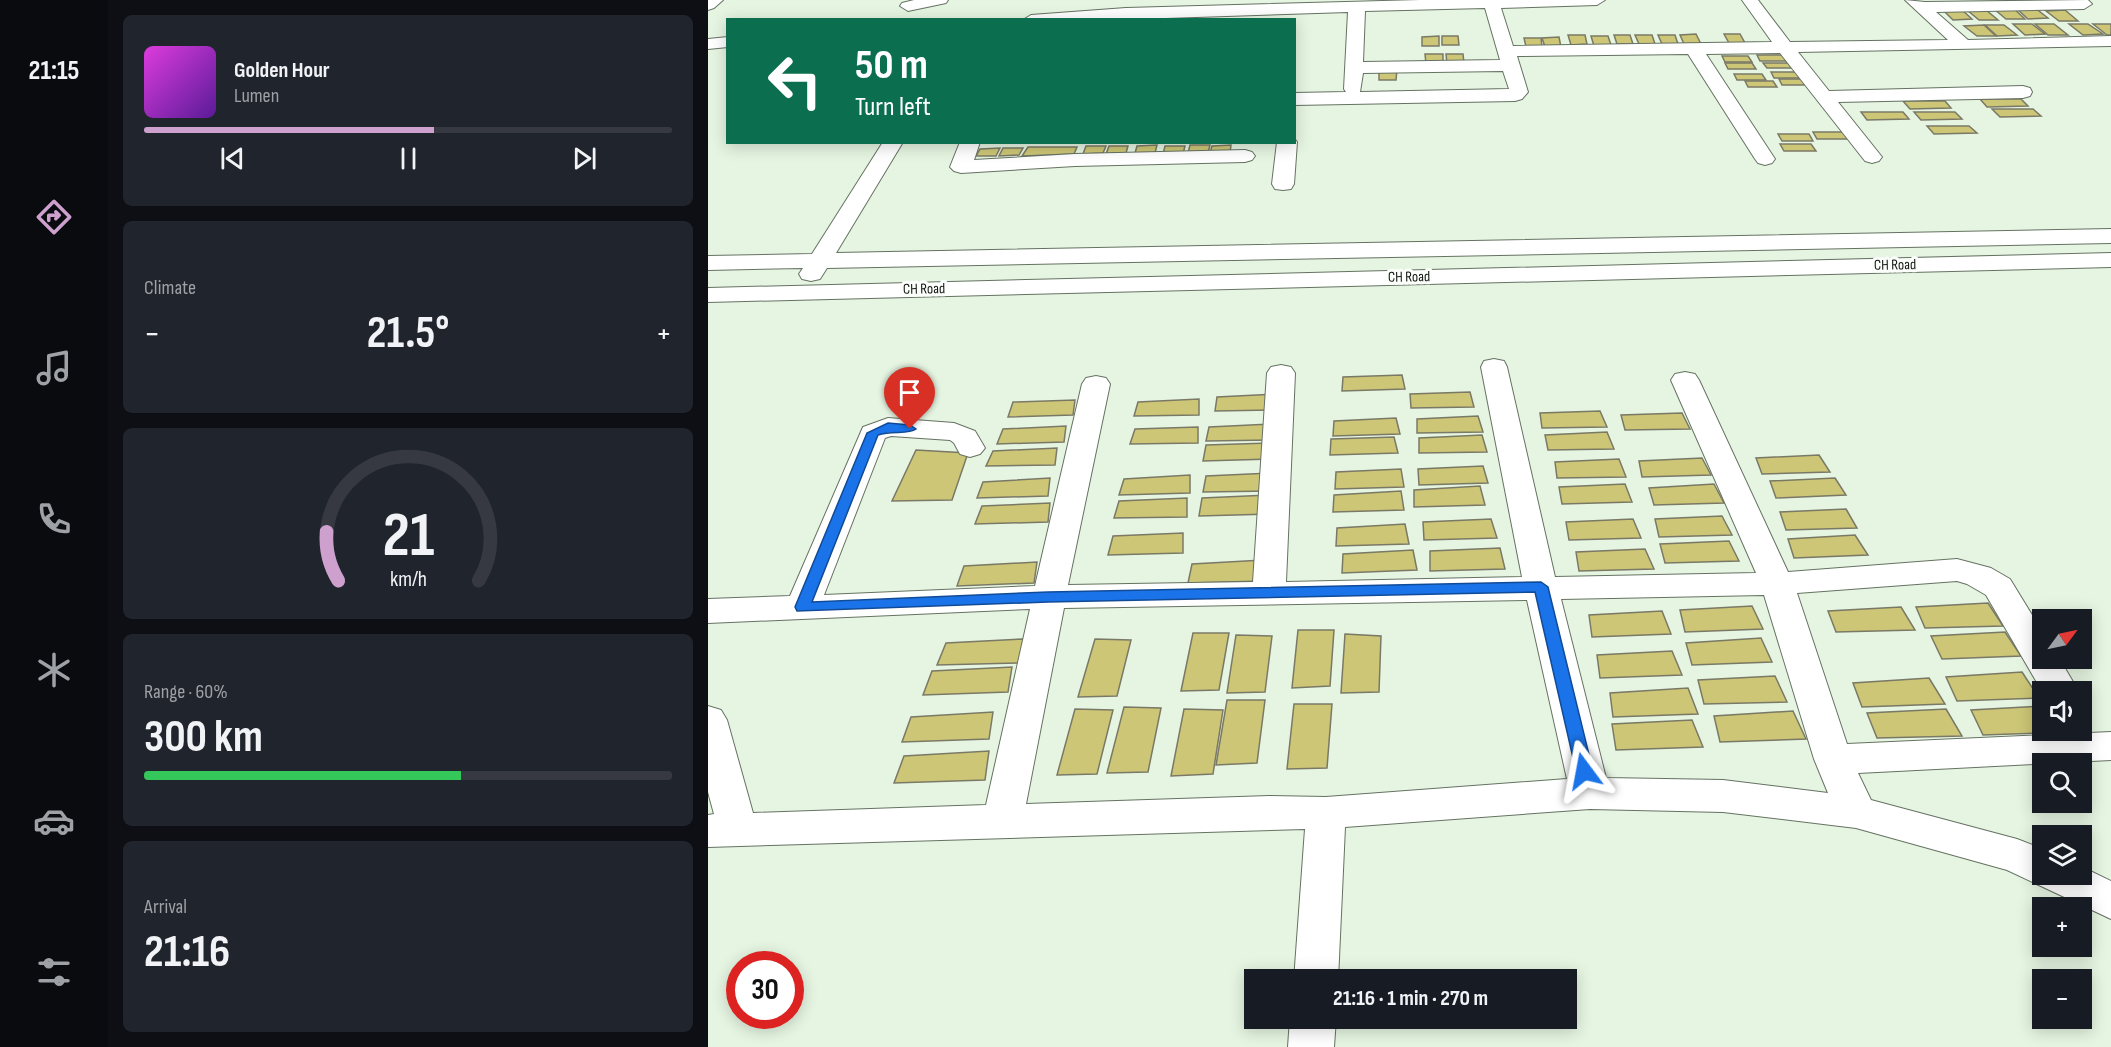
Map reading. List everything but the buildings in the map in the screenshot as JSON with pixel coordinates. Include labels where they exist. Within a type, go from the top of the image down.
[{"type":"street","points":[[908,9],[940,0]]},
{"type":"street","points":[[1196,12],[1220,0]]},
{"type":"street","points":[[1079,18],[1357,6],[1597,0]]},
{"type":"street","points":[[1750,0],[1785,48],[1872,157]]},
{"type":"street","points":[[1296,99],[1508,97],[1520,92],[1491,2]]},
{"type":"street","points":[[2031,2],[2080,42]]},
{"type":"street","points":[[1824,97],[2023,92],[1964,45],[1917,3]]},
{"type":"street","points":[[1917,3],[2084,4]]},
{"type":"street","points":[[1980,3],[2029,43]]},
{"type":"street","points":[[1353,97],[1357,6]]},
{"type":"street","points":[[1354,68],[1694,49],[2111,41]]},
{"type":"street","points":[[708,44],[726,42]]},
{"type":"street","points":[[1694,49],[1765,159]]},
{"type":"street","points":[[798,292],[821,260],[892,144]]},
{"type":"street","points":[[969,144],[961,166],[1176,144]]},
{"type":"street","points":[[1284,184],[1287,144]]},
{"type":"street","points":[[1130,149],[1245,156]]},
{"type":"street","name":"CH Road","points":[[708,263],[2111,236]]},
{"type":"street","name":"CH Road","points":[[708,295],[2111,260]]},
{"type":"street","points":[[1494,367],[1541,587],[1590,794]]},
{"type":"street","points":[[1269,594],[1281,373]]},
{"type":"street","points":[[1685,380],[1777,584],[1833,759],[1856,812]]},
{"type":"street","points":[[1003,820],[1048,597],[1096,384]]},
{"type":"street","points":[[802,607],[873,433],[888,427],[954,432],[964,435],[970,448]]},
{"type":"street","points":[[708,611],[1048,597],[1777,584],[1957,570],[1979,576],[1998,586],[2054,681]]},
{"type":"street","points":[[708,720],[723,830],[1269,812],[1326,813],[1590,794],[1723,796],[1856,812],[2017,856],[2032,863]]},
{"type":"street","points":[[1833,759],[2096,740]]},
{"type":"street","points":[[1317,969],[1326,813]]},
{"type":"street","points":[[2078,885],[2111,901]]},
{"type":"street","points":[[1311,1047],[1312,1029]]},
{"type":"route","points":[[910,429],[888,427],[873,433],[802,607],[1048,597],[1541,587],[1584,771]]}]
